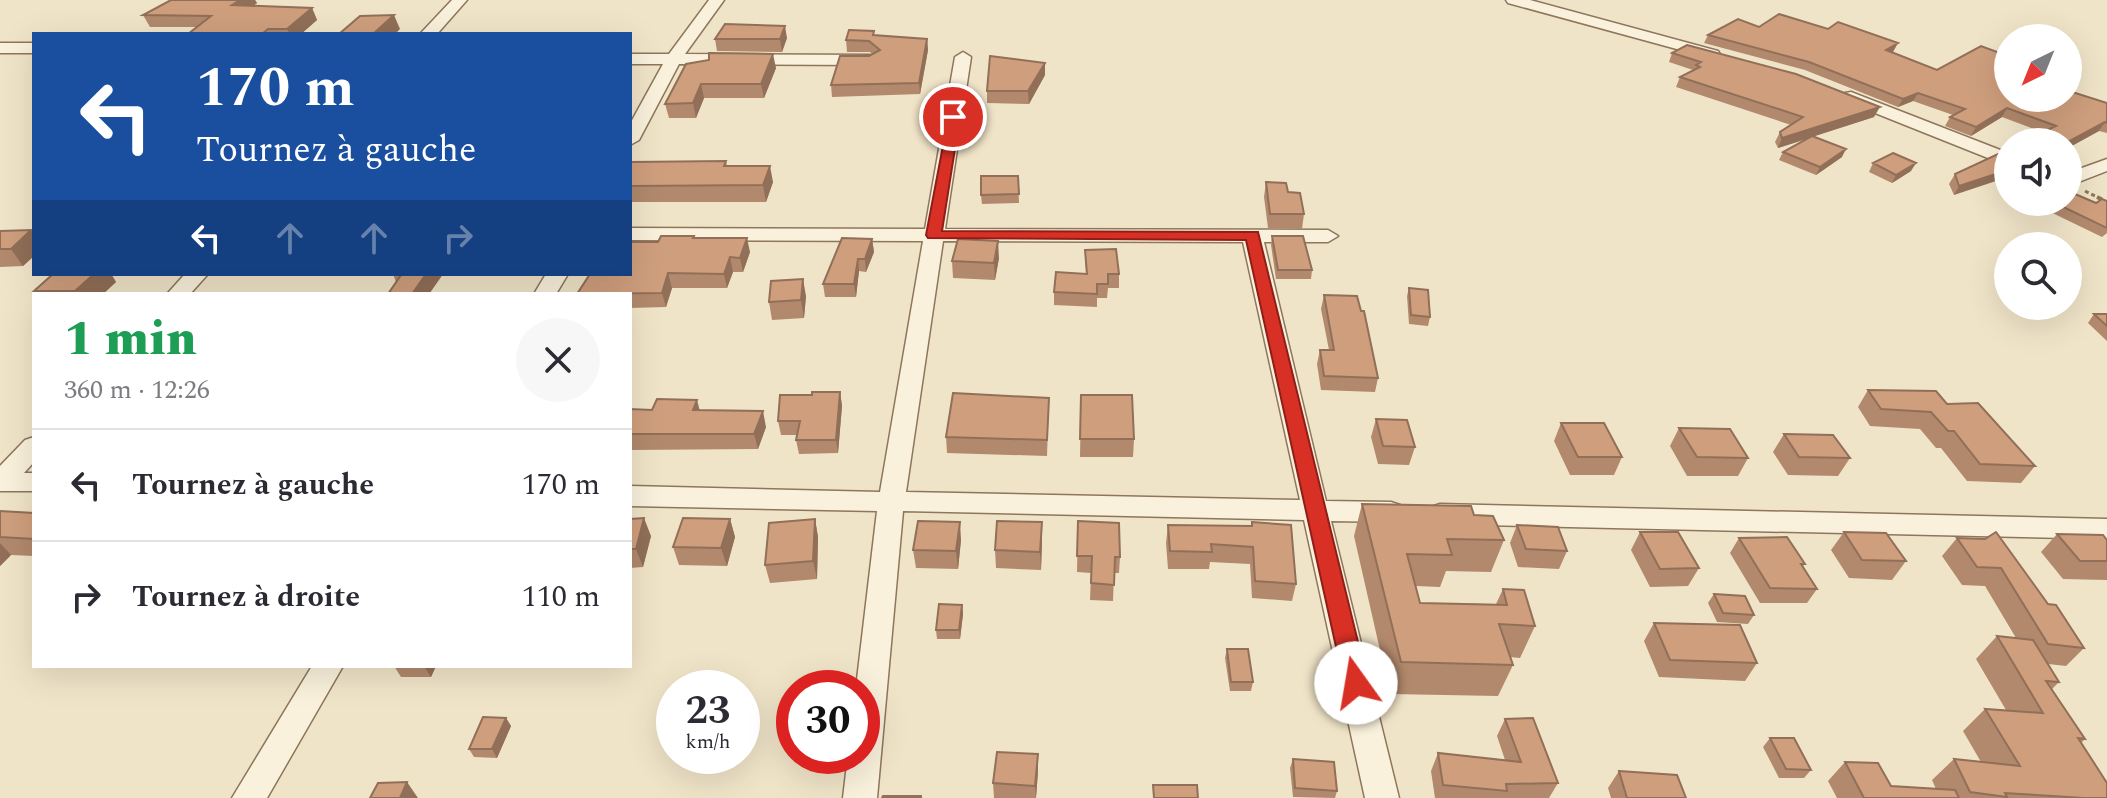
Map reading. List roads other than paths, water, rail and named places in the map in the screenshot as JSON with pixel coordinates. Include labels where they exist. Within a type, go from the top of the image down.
[{"type":"street","points":[[430,32],[460,0]]},
{"type":"street","points":[[632,136],[673,60],[717,0]]},
{"type":"street","points":[[1513,0],[1633,35],[1731,59]]},
{"type":"street","points":[[0,48],[32,48]]},
{"type":"street","points":[[860,798],[891,502],[963,57]]},
{"type":"street","points":[[632,59],[870,60]]},
{"type":"street","points":[[1835,91],[1994,154]]},
{"type":"street","points":[[2082,175],[2107,165]]},
{"type":"street","points":[[632,234],[1328,236]]},
{"type":"street","points":[[1252,236],[1382,798]]},
{"type":"street","points":[[180,292],[195,276]]},
{"type":"street","points":[[0,482],[32,448]]},
{"type":"street","points":[[0,482],[32,482]]},
{"type":"street","points":[[632,496],[2107,529]]},
{"type":"street","points":[[249,798],[327,668]]}]
